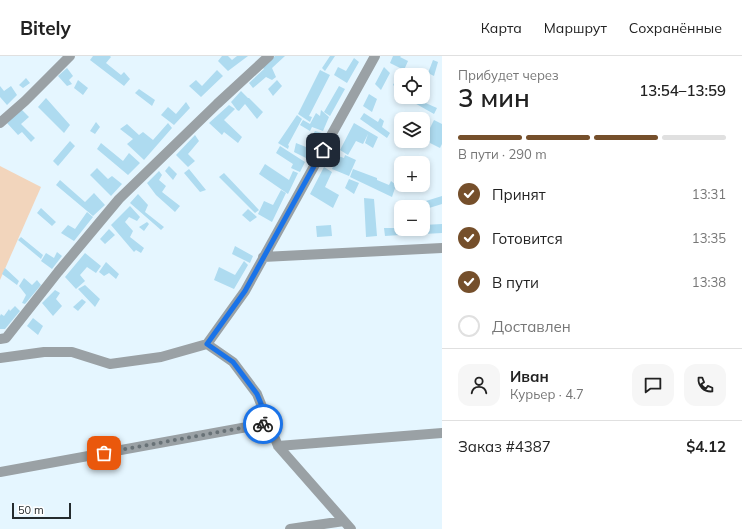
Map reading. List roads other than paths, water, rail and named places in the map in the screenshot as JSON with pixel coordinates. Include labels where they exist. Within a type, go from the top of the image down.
[{"type":"street","points":[[0,123],[25,101],[70,56]]},
{"type":"street","points":[[0,340],[6,338],[58,272],[119,199],[269,56]]},
{"type":"street","points":[[0,358],[44,352],[72,352],[110,364],[161,357],[207,344],[245,291],[375,56]]},
{"type":"street","points":[[264,257],[442,248]]},
{"type":"street","points":[[207,344],[233,362],[257,394],[278,446],[351,529]]},
{"type":"street","points":[[0,472],[269,423]]},
{"type":"street","points":[[278,446],[442,433]]},
{"type":"street","points":[[290,529],[344,521]]}]
